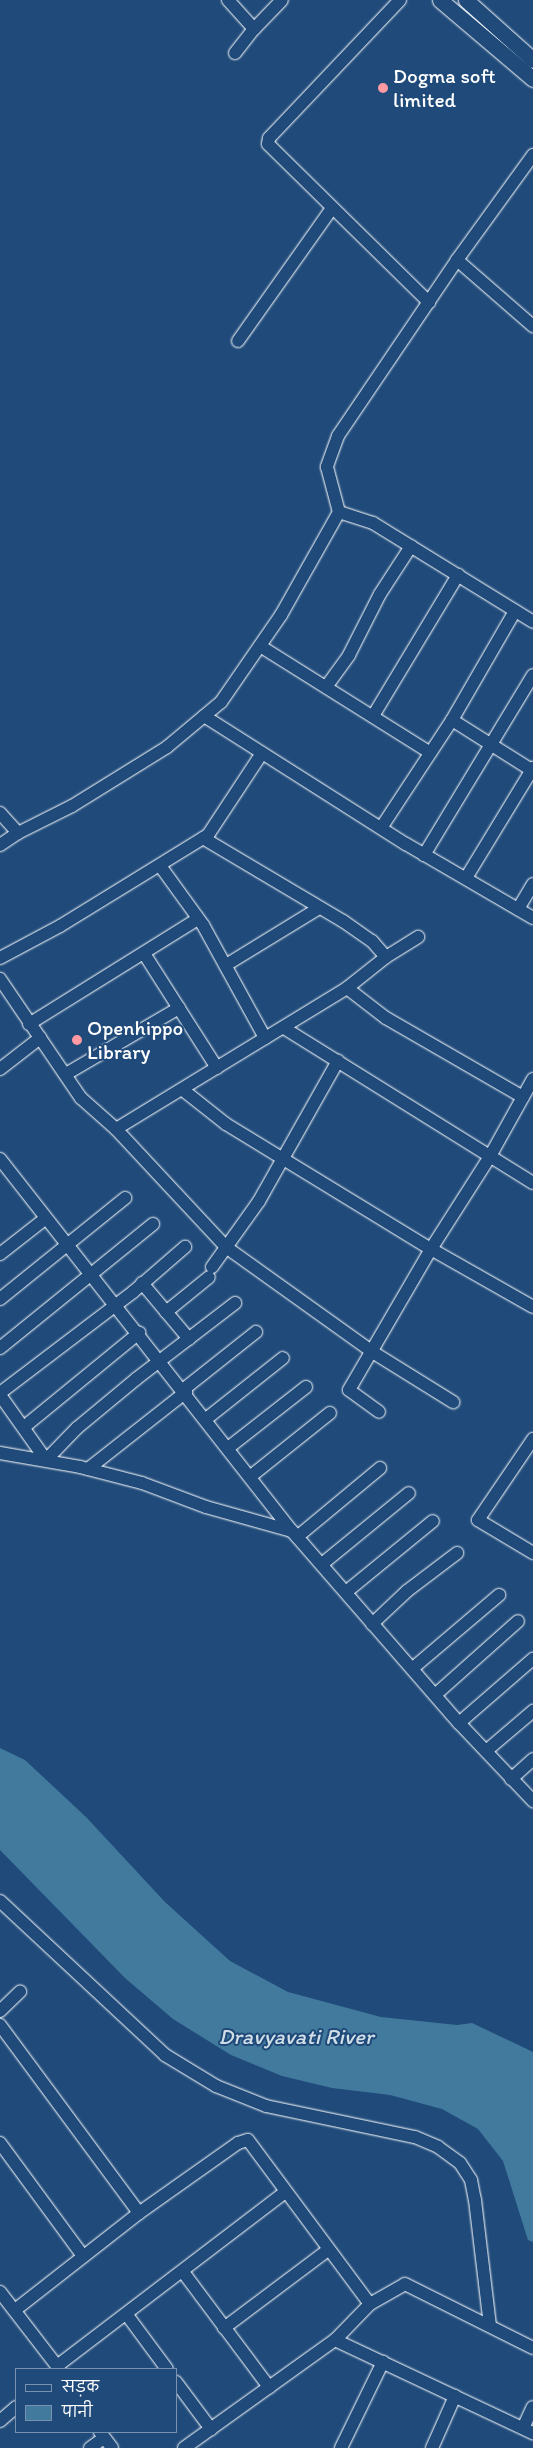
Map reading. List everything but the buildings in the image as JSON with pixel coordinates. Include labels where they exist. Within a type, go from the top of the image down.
[{"type":"main road","points":[[440,0],[533,80]]},
{"type":"main road","points":[[466,0],[533,60]]},
{"type":"street","points":[[228,0],[254,29]]},
{"type":"street","points":[[234,54],[254,29],[282,0]]},
{"type":"street","points":[[400,0],[269,138],[268,144],[429,302]]},
{"type":"street","points":[[0,844],[72,806],[167,747],[220,702],[281,615],[339,512],[327,468],[338,436],[457,260],[533,155]]},
{"type":"street","points":[[238,341],[332,208]]},
{"type":"street","points":[[457,260],[533,326]]},
{"type":"street","points":[[339,512],[373,523],[533,622]]},
{"type":"street","points":[[326,687],[349,655],[380,594],[411,546]]},
{"type":"street","points":[[373,716],[458,575]]},
{"type":"street","points":[[381,828],[429,752],[452,720],[516,611]]},
{"type":"street","points":[[260,646],[429,752]]},
{"type":"street","points":[[424,854],[533,675]]},
{"type":"street","points":[[204,716],[381,828],[533,918]]},
{"type":"street","points":[[452,720],[533,769],[466,878]]},
{"type":"street","points":[[0,958],[161,866],[203,838],[219,820],[262,753]]},
{"type":"street","points":[[0,813],[18,833]]},
{"type":"street","points":[[203,838],[372,941],[386,957]]},
{"type":"street","points":[[161,866],[198,919],[226,964],[265,1038]]},
{"type":"street","points":[[518,909],[533,884]]},
{"type":"street","points":[[226,964],[319,908]]},
{"type":"street","points":[[29,1024],[145,955],[198,919]]},
{"type":"street","points":[[116,1129],[183,1090],[347,988],[386,957],[418,937]]},
{"type":"street","points":[[145,955],[216,1068]]},
{"type":"street","points":[[0,979],[81,1098],[116,1129],[226,1247],[371,1351],[453,1402]]},
{"type":"street","points":[[347,988],[386,1018],[523,1098]]},
{"type":"street","points":[[66,1074],[179,1008]]},
{"type":"street","points":[[284,1028],[489,1158],[533,1183]]},
{"type":"street","points":[[0,1070],[40,1038]]},
{"type":"street","points":[[166,1312],[210,1272],[259,1200],[281,1158],[338,1061]]},
{"type":"street","points":[[379,1412],[349,1390],[431,1250],[489,1158],[533,1080]]},
{"type":"street","points":[[183,1090],[226,1124],[431,1250],[533,1307]]},
{"type":"street","points":[[0,1160],[161,1360],[295,1534],[459,1723],[533,1801]]},
{"type":"street","points":[[0,1299],[125,1198]]},
{"type":"street","points":[[0,1254],[46,1218]]},
{"type":"street","points":[[0,1348],[153,1224]]},
{"type":"street","points":[[46,1460],[0,1394],[186,1247]]},
{"type":"street","points":[[142,1283],[189,1339]]},
{"type":"street","points":[[46,1460],[77,1428],[235,1303]]},
{"type":"street","points":[[88,1469],[256,1332]]},
{"type":"street","points":[[24,1427],[139,1333]]},
{"type":"street","points":[[206,1419],[283,1358]]},
{"type":"street","points":[[228,1448],[306,1387]]},
{"type":"street","points":[[251,1476],[330,1413]]},
{"type":"street","points":[[533,1439],[478,1520],[533,1553]]},
{"type":"street","points":[[0,1453],[46,1460],[142,1483],[295,1534]]},
{"type":"street","points":[[295,1534],[380,1468]]},
{"type":"street","points":[[322,1564],[409,1493]]},
{"type":"street","points":[[346,1592],[433,1521]]},
{"type":"street","points":[[372,1624],[407,1591],[457,1553]]},
{"type":"street","points":[[413,1668],[499,1595]]},
{"type":"street","points":[[435,1695],[518,1621]]},
{"type":"street","points":[[459,1723],[533,1659]]},
{"type":"street","points":[[486,1751],[533,1712]]},
{"type":"street","points":[[511,1779],[533,1759]]},
{"type":"street","points":[[0,1901],[165,2055],[216,2086],[266,2106],[415,2137],[438,2147],[460,2163],[471,2180],[476,2200],[490,2325]]},
{"type":"street","points":[[0,2011],[20,1992]]},
{"type":"street","points":[[0,2025],[139,2213]]},
{"type":"street","points":[[15,2310],[139,2213],[238,2143],[248,2140],[370,2304]]},
{"type":"street","points":[[0,2143],[83,2256]]},
{"type":"street","points":[[0,2292],[15,2310],[17,2318],[58,2368],[285,2192]]},
{"type":"street","points":[[224,2328],[328,2250]]},
{"type":"street","points":[[183,2272],[269,2387]]},
{"type":"street","points":[[184,2448],[335,2340],[370,2304],[405,2284],[533,2348]]},
{"type":"street","points":[[127,2315],[166,2368]]},
{"type":"street","points":[[335,2340],[528,2430],[533,2406]]},
{"type":"street","points":[[341,2448],[384,2362]]},
{"type":"street","points":[[178,2385],[211,2429]]},
{"type":"street","points":[[432,2448],[455,2396]]},
{"type":"street","points":[[0,2421],[15,2408]]},
{"type":"street","points":[[90,2448],[105,2439]]},
{"type":"water","name":"Dravyavati River","points":[[0,1748],[25,1760],[86,1817],[165,1902],[230,1961],[288,1992],[381,2017],[457,2025],[472,2023],[533,2052],[533,2242],[528,2240],[503,2161],[478,2129],[442,2109],[390,2095],[332,2088],[282,2076],[231,2055],[173,2019],[125,1978],[0,1850]]},
{"type":"place","name":"Dogma soft limited","points":[[383,88]]},
{"type":"place","name":"Openhippo Library","points":[[77,1040]]}]
